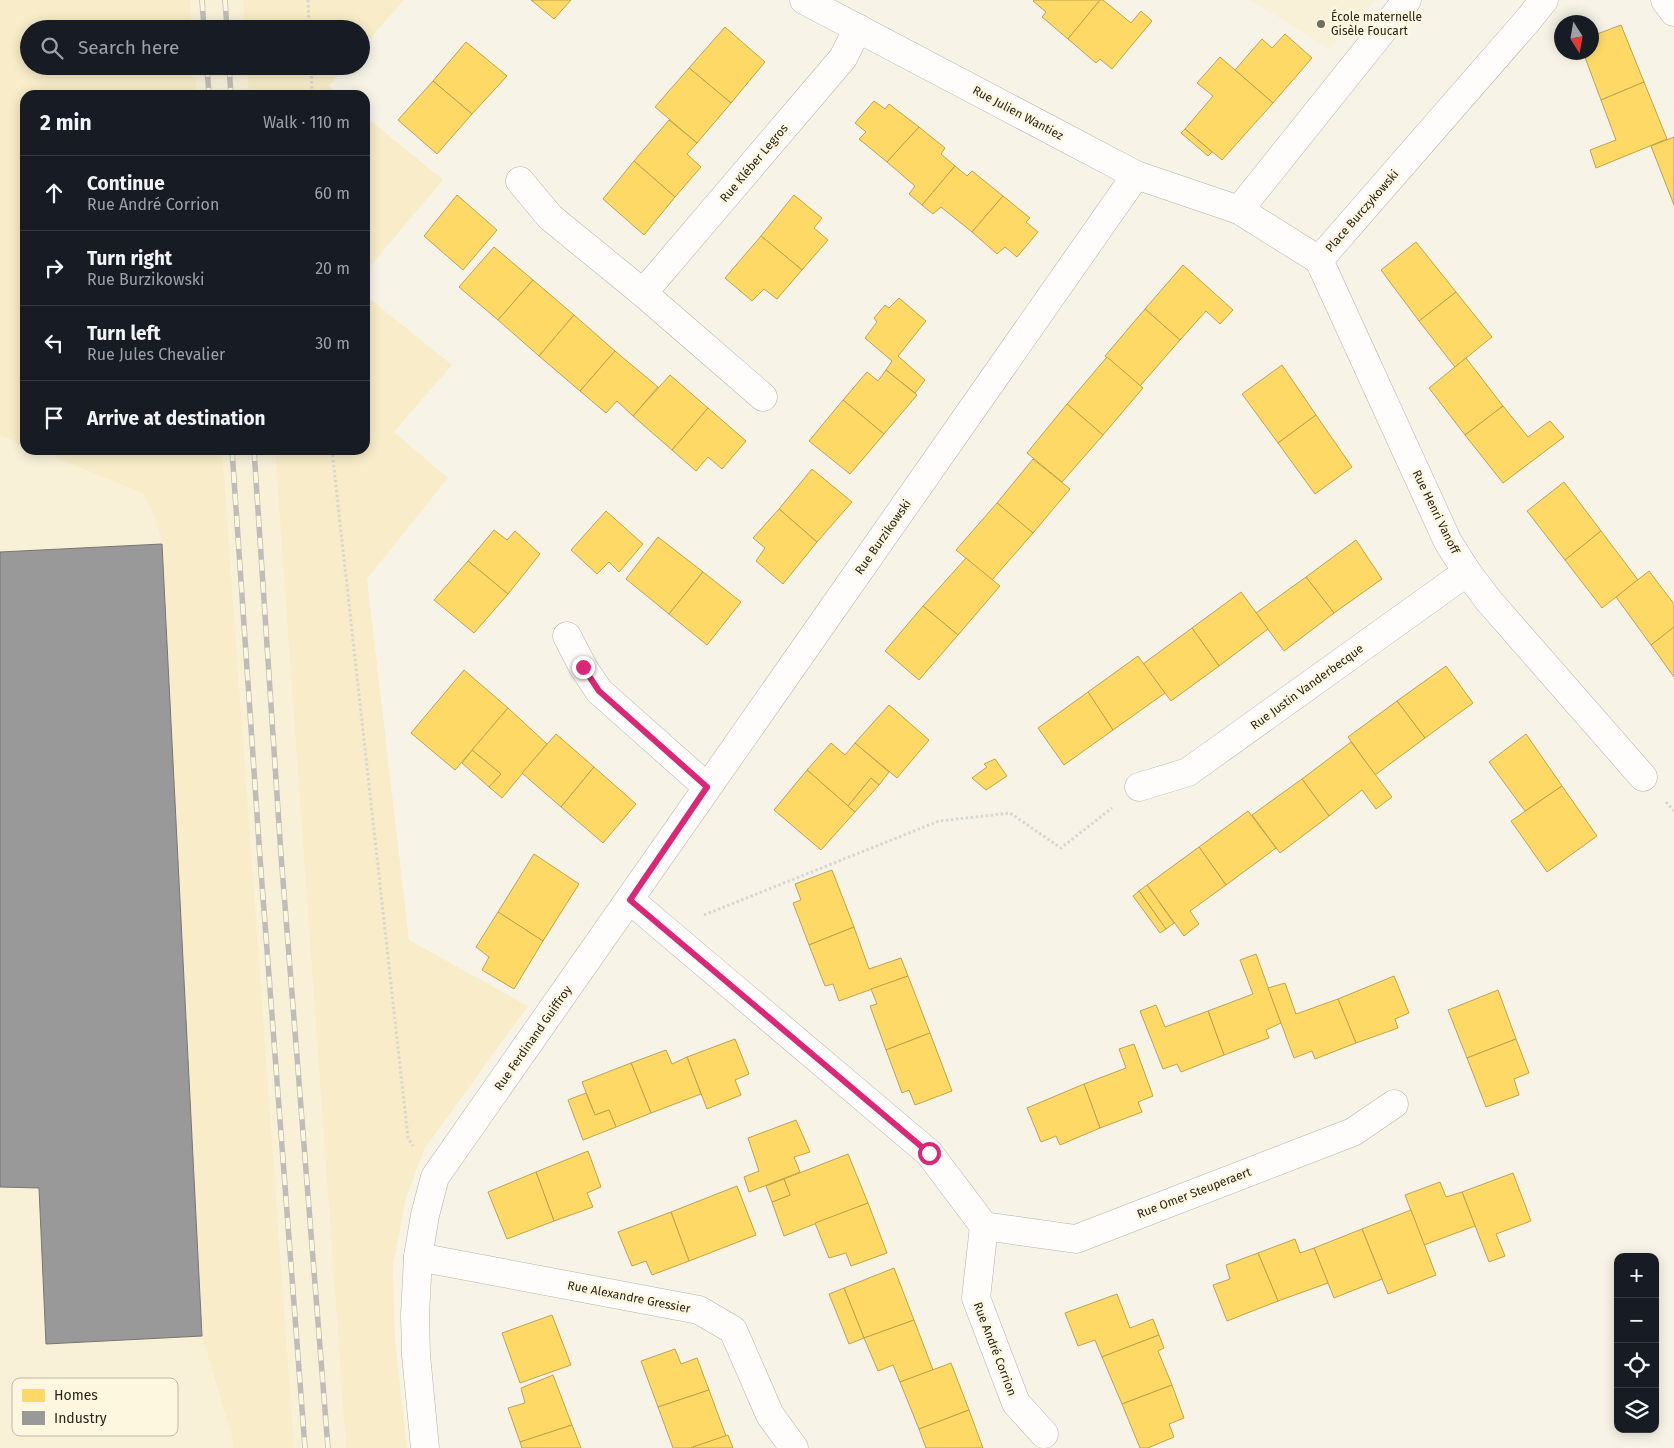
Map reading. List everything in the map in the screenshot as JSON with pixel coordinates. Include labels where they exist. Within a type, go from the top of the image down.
[{"type":"street","name":"Rue Julien Wantiez","points":[[804,0],[1136,175],[1238,210]]},
{"type":"street","points":[[1238,210],[1407,0]]},
{"type":"street","name":"Place Burczykowski","points":[[1238,210],[1319,260],[1544,0]]},
{"type":"street","points":[[1665,0],[1674,12]]},
{"type":"street","name":"Rue Kléber Legros","points":[[643,294],[843,58],[858,28]]},
{"type":"street","name":"Rue Burzikowski","points":[[630,900],[707,787],[1136,175]]},
{"type":"street","points":[[520,180],[550,217],[762,397]]},
{"type":"street","name":"Rue Henri Vanoff","points":[[1319,260],[1448,542],[1467,572],[1489,601],[1643,777]]},
{"type":"street","name":"Rue Justin Vanderbecque","points":[[1139,787],[1188,772],[1467,572]]},
{"type":"street","points":[[567,636],[583,667],[599,691],[707,787]]},
{"type":"street","points":[[630,900],[929,1153],[984,1226]]},
{"type":"street","name":"Rue Ferdinand Guiffroy","points":[[435,1177],[630,900]]},
{"type":"street","name":"Rue Omer Steuperaert","points":[[984,1226],[1076,1239],[1353,1132],[1394,1104]]},
{"type":"street","points":[[425,1448],[416,1355],[418,1257],[425,1215],[435,1177]]},
{"type":"street","name":"Rue André Corrion","points":[[984,1226],[976,1298],[1016,1403],[1044,1434]]},
{"type":"street","name":"Rue Alexandre Gressier","points":[[418,1257],[699,1310],[733,1330],[770,1415],[794,1448]]},
{"type":"path","points":[[308,0],[309,20]]},
{"type":"path","points":[[311,75],[312,90]]},
{"type":"path","points":[[333,455],[408,1138],[435,1177]]},
{"type":"path","points":[[667,930],[939,821],[1010,813],[1061,848],[1139,787]]},
{"type":"shaded area","points":[[0,0],[243,0],[244,20],[20,20],[20,75],[248,75],[249,90],[20,90],[20,455],[275,455],[346,1448],[0,1448]]},
{"type":"shaded area","points":[[0,0],[190,0],[191,20],[20,20],[20,75],[196,75],[197,90],[20,90],[20,443],[0,435]]},
{"type":"shaded area","points":[[243,0],[404,0],[370,39],[370,20],[244,20]]},
{"type":"shaded area","name":"École maternelle Gisèle Foucart","points":[[1250,0],[1375,0],[1330,49]]},
{"type":"shaded area","points":[[248,75],[338,75],[329,86],[333,90],[249,90]]},
{"type":"shaded area","points":[[370,120],[443,180],[370,266]]},
{"type":"shaded area","points":[[370,299],[452,365],[394,432],[448,478],[367,579],[409,940],[528,1006],[425,1148],[406,1198],[393,1265],[395,1340],[407,1448],[346,1448],[275,455],[370,455]]},
{"type":"shaded area","points":[[49,455],[222,455],[294,1448],[233,1448],[233,1440],[202,1336],[162,544],[156,519],[143,493]]},
{"type":"building: Homes","points":[[531,0],[571,0],[554,19]]},
{"type":"building: Homes","points":[[1034,0],[1100,0],[1068,39],[1042,17],[1046,12]]},
{"type":"building: Homes","points":[[1100,0],[1103,0],[1131,23],[1141,11],[1152,21],[1112,69],[1100,59],[1096,63],[1068,39]]},
{"type":"building: Homes","points":[[1621,25],[1644,82],[1601,100],[1586,60],[1599,60],[1599,33]]},
{"type":"building: Homes","points":[[725,27],[765,62],[731,103],[689,68]]},
{"type":"building: Homes","points":[[1285,34],[1312,58],[1273,103],[1235,70],[1262,39],[1272,48]]},
{"type":"building: Homes","points":[[466,42],[507,76],[472,114],[433,81]]},
{"type":"building: Homes","points":[[1220,57],[1273,103],[1222,160],[1185,129],[1213,96],[1197,83]]},
{"type":"building: Homes","points":[[689,68],[731,103],[697,143],[655,107]]},
{"type":"building: Homes","points":[[433,81],[472,114],[437,154],[398,120]]},
{"type":"building: Homes","points":[[1644,82],[1667,139],[1596,168],[1590,150],[1616,140],[1601,100]]},
{"type":"building: Homes","points":[[874,101],[885,109],[889,104],[919,127],[887,162],[859,139],[866,132],[855,123]]},
{"type":"building: Homes","points":[[669,120],[697,143],[687,154],[701,167],[675,197],[634,161]]},
{"type":"building: Homes","points":[[919,127],[945,148],[941,154],[955,166],[922,205],[909,194],[915,186],[887,162]]},
{"type":"building: Homes","points":[[1185,129],[1212,152],[1208,156],[1181,133]]},
{"type":"building: Homes","points":[[1674,137],[1674,205],[1651,146]]},
{"type":"building: Homes","points":[[634,161],[675,197],[644,235],[603,199]]},
{"type":"building: Homes","points":[[955,166],[967,176],[972,171],[1003,196],[972,232],[941,207],[933,214],[922,205]]},
{"type":"building: Homes","points":[[457,195],[497,230],[463,270],[424,236]]},
{"type":"building: Homes","points":[[794,195],[822,218],[814,228],[828,240],[802,270],[761,236]]},
{"type":"building: Homes","points":[[1003,196],[1030,218],[1026,222],[1038,232],[1017,257],[1005,247],[997,254],[972,232]]},
{"type":"building: Homes","points":[[761,236],[802,270],[777,299],[764,289],[752,301],[725,278]]},
{"type":"building: Homes","points":[[1416,242],[1456,292],[1419,321],[1381,270]]},
{"type":"building: Homes","points":[[494,247],[533,280],[498,320],[459,287]]},
{"type":"building: Homes","points":[[1183,265],[1233,310],[1220,324],[1206,311],[1180,340],[1145,309]]},
{"type":"building: Homes","points":[[533,280],[574,315],[539,356],[498,320]]},
{"type":"building: Homes","points":[[1456,292],[1492,337],[1455,367],[1419,321]]},
{"type":"building: Homes","points":[[899,298],[926,321],[898,356],[925,380],[915,393],[886,370],[892,361],[865,338],[877,322],[874,318],[885,305],[889,308]]},
{"type":"building: Homes","points":[[1145,309],[1180,340],[1140,386],[1105,356]]},
{"type":"building: Homes","points":[[574,315],[615,351],[580,391],[539,356]]},
{"type":"building: Homes","points":[[615,351],[658,387],[633,416],[617,401],[606,413],[580,391]]},
{"type":"building: Homes","points":[[1107,357],[1143,388],[1103,435],[1067,404]]},
{"type":"building: Homes","points":[[1466,358],[1503,406],[1465,435],[1429,388]]},
{"type":"building: Homes","points":[[1282,365],[1316,415],[1278,443],[1242,394]]},
{"type":"building: Homes","points":[[886,370],[917,395],[884,434],[843,400],[867,372],[878,381]]},
{"type":"building: Homes","points":[[670,375],[708,408],[672,450],[633,416]]},
{"type":"building: Homes","points":[[843,400],[884,434],[850,474],[809,441]]},
{"type":"building: Homes","points":[[1067,404],[1103,435],[1062,482],[1027,453]]},
{"type":"building: Homes","points":[[1503,406],[1528,437],[1550,421],[1564,437],[1503,483],[1465,435]]},
{"type":"building: Homes","points":[[708,408],[746,441],[722,469],[708,457],[696,471],[672,450]]},
{"type":"building: Homes","points":[[1316,415],[1352,467],[1315,494],[1278,443]]},
{"type":"building: Homes","points":[[1033,459],[1070,489],[1033,533],[997,503]]},
{"type":"building: Homes","points":[[812,469],[852,502],[817,542],[779,509]]},
{"type":"building: Homes","points":[[1564,482],[1601,531],[1565,560],[1527,511]]},
{"type":"building: Homes","points":[[997,503],[1033,533],[992,580],[956,550]]},
{"type":"building: Homes","points":[[779,509],[817,542],[783,584],[756,561],[765,548],[753,538]]},
{"type":"building: Homes","points":[[606,511],[643,544],[619,572],[609,562],[597,574],[571,550]]},
{"type":"building: Homes","points":[[494,530],[507,540],[515,531],[540,554],[508,594],[468,561]]},
{"type":"building: Homes","points":[[1601,531],[1638,580],[1602,608],[1565,560]]},
{"type":"building: Homes","points":[[658,537],[703,572],[669,614],[626,579]]},
{"type":"building: Homes","points":[[1356,540],[1382,579],[1334,613],[1306,577]]},
{"type":"building: Homes","points":[[966,558],[1000,586],[958,635],[923,606]]},
{"type":"building: Homes","points":[[468,561],[508,594],[474,633],[434,600]]},
{"type":"building: Homes","points":[[1649,571],[1674,604],[1674,627],[1651,645],[1616,597]]},
{"type":"building: Homes","points":[[703,572],[741,602],[707,645],[669,614]]},
{"type":"building: Homes","points":[[1306,577],[1334,613],[1284,651],[1256,613]]},
{"type":"building: Homes","points":[[1241,592],[1268,629],[1219,666],[1192,628]]},
{"type":"building: Homes","points":[[923,606],[958,635],[919,680],[885,651]]},
{"type":"building: Homes","points":[[1674,627],[1674,677],[1651,645]]},
{"type":"building: Homes","points":[[1192,628],[1219,666],[1171,701],[1143,664]]},
{"type":"building: Homes","points":[[1138,656],[1165,693],[1113,730],[1088,692]]},
{"type":"building: Homes","points":[[1446,666],[1473,703],[1425,738],[1397,701]]},
{"type":"building: Homes","points":[[464,670],[508,708],[455,770],[411,733]]},
{"type":"building: Homes","points":[[1088,692],[1113,730],[1064,765],[1038,728]]},
{"type":"building: Homes","points":[[1397,701],[1425,738],[1375,775],[1348,737]]},
{"type":"building: Homes","points":[[889,705],[929,740],[897,778],[855,743]]},
{"type":"building: Homes","points":[[508,708],[547,744],[502,798],[489,787],[501,774],[472,750]]},
{"type":"building: Homes","points":[[556,734],[594,767],[561,807],[522,773]]},
{"type":"building: Homes","points":[[1526,734],[1562,786],[1525,811],[1489,762]]},
{"type":"building: Homes","points":[[1351,742],[1392,797],[1376,809],[1362,790],[1329,816],[1302,779]]},
{"type":"building: Homes","points":[[831,743],[845,755],[855,743],[889,772],[879,785],[871,778],[848,806],[807,770]]},
{"type":"building: Homes","points":[[472,750],[501,774],[489,787],[462,763]]},
{"type":"building: Homes","points":[[995,759],[1007,776],[986,790],[972,778],[987,767],[984,764]]},
{"type":"building: Homes","points":[[594,767],[636,804],[603,843],[561,807]]},
{"type":"building: Homes","points":[[807,770],[855,812],[821,850],[774,810]]},
{"type":"building: Homes","points":[[871,778],[879,785],[855,812],[848,806]]},
{"type":"building: Homes","points":[[1302,779],[1329,816],[1280,853],[1252,815]]},
{"type":"building: Homes","points":[[1562,786],[1597,836],[1547,872],[1511,821]]},
{"type":"building: Homes","points":[[1248,811],[1276,848],[1226,885],[1199,847]]},
{"type":"building: Homes","points":[[1199,847],[1226,885],[1190,911],[1199,924],[1184,936],[1147,885]]},
{"type":"building: Homes","points":[[534,854],[579,884],[543,941],[498,912]]},
{"type":"building: Homes","points":[[832,870],[854,927],[809,945],[793,903],[801,900],[795,884]]},
{"type":"building: Homes","points":[[1147,885],[1174,923],[1166,929],[1139,891]]},
{"type":"building: Homes","points":[[1139,891],[1166,929],[1160,933],[1133,896]]},
{"type":"building: Homes","points":[[498,912],[543,941],[514,989],[482,970],[489,957],[476,947]]},
{"type":"building: Homes","points":[[854,927],[869,969],[901,958],[908,976],[839,1001],[833,984],[825,986],[809,945]]},
{"type":"building: Homes","points":[[1256,954],[1281,1023],[1266,1030],[1269,1038],[1224,1055],[1208,1011],[1253,994],[1240,960]]},
{"type":"building: Homes","points":[[908,976],[930,1033],[886,1050],[870,1006],[877,1004],[871,989]]},
{"type":"building: Homes","points":[[1394,976],[1409,1013],[1395,1019],[1398,1028],[1356,1043],[1338,999]]},
{"type":"building: Homes","points":[[1285,983],[1296,1014],[1338,999],[1356,1043],[1315,1059],[1312,1051],[1294,1058],[1268,988]]},
{"type":"building: Homes","points":[[1498,990],[1516,1039],[1467,1058],[1448,1010]]},
{"type":"building: Homes","points":[[1156,1005],[1165,1027],[1208,1011],[1224,1055],[1181,1072],[1177,1064],[1163,1069],[1140,1011]]},
{"type":"building: Homes","points":[[930,1033],[952,1091],[915,1105],[909,1090],[902,1093],[886,1050]]},
{"type":"building: Homes","points":[[735,1039],[749,1074],[735,1080],[741,1095],[707,1109],[687,1057]]},
{"type":"building: Homes","points":[[1516,1039],[1529,1073],[1514,1079],[1519,1095],[1486,1107],[1467,1058]]},
{"type":"building: Homes","points":[[1134,1044],[1153,1096],[1138,1102],[1142,1112],[1100,1128],[1084,1084],[1126,1068],[1119,1049]]},
{"type":"building: Homes","points":[[666,1050],[672,1064],[687,1057],[701,1094],[651,1113],[631,1063]]},
{"type":"building: Homes","points":[[631,1063],[651,1113],[616,1127],[609,1110],[595,1115],[582,1082]]},
{"type":"building: Homes","points":[[1084,1084],[1100,1128],[1060,1145],[1056,1136],[1041,1142],[1027,1108]]},
{"type":"building: Homes","points":[[586,1093],[595,1115],[609,1110],[616,1127],[583,1140],[568,1100]]},
{"type":"building: Homes","points":[[796,1120],[810,1152],[794,1157],[800,1172],[749,1192],[744,1177],[759,1171],[748,1138]]},
{"type":"building: Homes","points":[[588,1151],[601,1187],[587,1193],[593,1207],[554,1221],[536,1172]]},
{"type":"building: Homes","points":[[848,1154],[868,1203],[784,1236],[772,1202],[790,1195],[784,1179]]},
{"type":"building: Homes","points":[[536,1172],[554,1221],[507,1239],[488,1192]]},
{"type":"building: Homes","points":[[1513,1173],[1531,1221],[1496,1234],[1505,1256],[1489,1262],[1462,1192]]},
{"type":"building: Homes","points":[[784,1179],[790,1195],[772,1202],[766,1186]]},
{"type":"building: Homes","points":[[1440,1182],[1446,1197],[1462,1192],[1475,1226],[1424,1245],[1405,1195]]},
{"type":"building: Homes","points":[[737,1186],[756,1235],[689,1261],[671,1212]]},
{"type":"building: Homes","points":[[868,1203],[887,1253],[851,1266],[846,1253],[829,1258],[815,1223]]},
{"type":"building: Homes","points":[[1411,1210],[1436,1275],[1388,1294],[1362,1229]]},
{"type":"building: Homes","points":[[671,1212],[689,1261],[652,1275],[646,1261],[632,1266],[618,1232]]},
{"type":"building: Homes","points":[[1362,1229],[1382,1279],[1334,1298],[1314,1248]]},
{"type":"building: Homes","points":[[1295,1239],[1300,1253],[1314,1248],[1328,1283],[1278,1301],[1258,1253]]},
{"type":"building: Homes","points":[[1258,1253],[1278,1301],[1227,1321],[1213,1285],[1230,1279],[1226,1265]]},
{"type":"building: Homes","points":[[894,1268],[914,1320],[864,1338],[844,1288]]},
{"type":"building: Homes","points":[[844,1288],[864,1338],[849,1344],[829,1294]]},
{"type":"building: Homes","points":[[1117,1294],[1130,1328],[1153,1319],[1159,1335],[1102,1357],[1095,1340],[1078,1346],[1065,1313]]},
{"type":"building: Homes","points":[[552,1315],[571,1365],[520,1383],[502,1333]]},
{"type":"building: Homes","points":[[914,1320],[933,1370],[900,1382],[893,1365],[878,1371],[864,1338]]},
{"type":"building: Homes","points":[[1159,1335],[1164,1348],[1158,1351],[1172,1385],[1122,1404],[1102,1357]]},
{"type":"building: Homes","points":[[675,1349],[681,1364],[697,1358],[709,1390],[658,1407],[641,1361]]},
{"type":"building: Homes","points":[[951,1363],[969,1410],[919,1429],[900,1382]]},
{"type":"building: Homes","points":[[553,1375],[572,1425],[520,1442],[508,1408],[525,1403],[521,1388]]},
{"type":"building: Homes","points":[[1172,1385],[1184,1418],[1169,1424],[1174,1437],[1148,1448],[1140,1448],[1122,1404]]},
{"type":"building: Homes","points":[[709,1390],[726,1436],[690,1448],[673,1448],[658,1407]]},
{"type":"building: Homes","points":[[969,1410],[983,1448],[926,1448],[919,1429]]},
{"type":"building: Homes","points":[[572,1425],[581,1448],[522,1448],[520,1442]]},
{"type":"building: Homes","points":[[728,1435],[733,1448],[693,1447]]},
{"type":"building: Industry","points":[[162,544],[202,1336],[46,1344],[39,1188],[0,1187],[0,552]]},
{"type":"railway","points":[[202,0],[203,20]]},
{"type":"railway","points":[[225,0],[226,20]]},
{"type":"railway","points":[[208,75],[209,90]]},
{"type":"railway","points":[[230,75],[231,90]]},
{"type":"railway","points":[[232,455],[260,858],[305,1448]]},
{"type":"railway","points":[[254,455],[281,855],[328,1448]]},
{"type":"place","name":"École maternelle Gisèle Foucart","points":[[1321,24]]},
{"type":"route","points":[[583,667],[599,691],[707,787],[630,900],[929,1153]]}]
